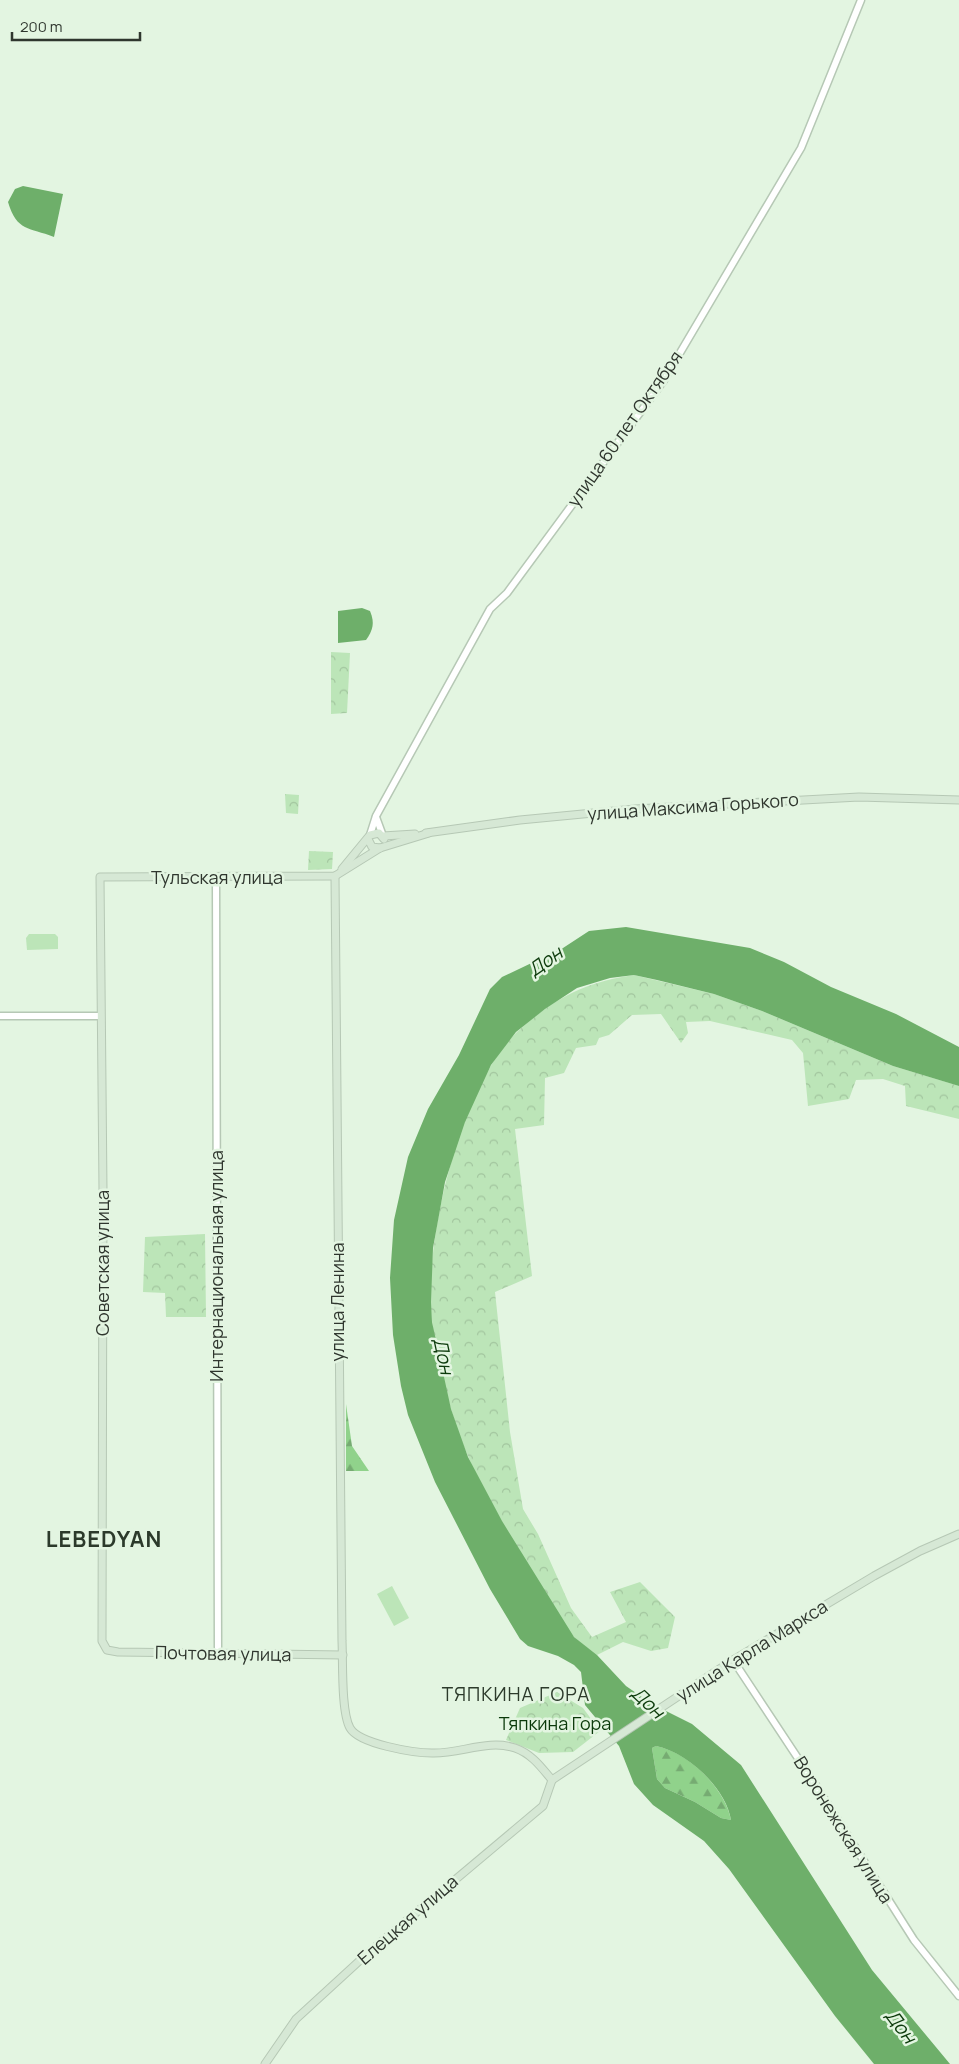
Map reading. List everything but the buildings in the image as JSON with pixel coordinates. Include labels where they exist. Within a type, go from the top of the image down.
[{"type":"main road","name":"улица Максима Горького","points":[[383,836],[429,833],[520,820],[635,810],[858,797],[959,800]]},
{"type":"main road","points":[[377,832],[383,836],[384,843],[380,848],[335,876],[369,837],[377,832]]},
{"type":"main road","name":"улица Максима Горького","points":[[380,848],[429,833]]},
{"type":"main road","points":[[369,837],[372,847],[380,848]]},
{"type":"main road","name":"Тульская улица","points":[[100,877],[335,876]]},
{"type":"main road","name":"улица Ленина","points":[[335,876],[343,1655],[346,1712],[350,1728],[377,1744],[432,1754],[502,1745],[514,1748],[534,1758],[552,1780]]},
{"type":"main road","name":"Советская улица","points":[[100,877],[103,1277],[101,1635],[104,1648]]},
{"type":"main road","name":"улица Карла Маркса","points":[[552,1780],[733,1660],[874,1576],[920,1551],[959,1534]]},
{"type":"main road","name":"Почтовая улица","points":[[104,1648],[118,1652],[343,1655]]},
{"type":"main road","name":"Елецкая улица","points":[[265,2064],[296,2019],[368,1952],[543,1806],[552,1780]]},
{"type":"street","name":"улица 60 лет Октября","points":[[369,837],[376,816],[490,609],[507,594],[664,380],[801,148],[861,0]]},
{"type":"street","points":[[376,816],[383,836]]},
{"type":"street","name":"Интернациональная улица","points":[[216,878],[218,1654]]},
{"type":"street","points":[[0,1016],[100,1016]]},
{"type":"street","name":"Воронежская улица","points":[[733,1660],[815,1784],[914,1940],[959,1996]]},
{"type":"green space","points":[[331,652],[350,653],[347,713],[331,714]]},
{"type":"green space","points":[[285,794],[299,795],[298,814],[286,813]]},
{"type":"green space","points":[[309,851],[333,852],[332,869],[308,870]]},
{"type":"green space","points":[[29,934],[55,934],[58,937],[58,949],[27,950],[26,938]]},
{"type":"green space","points":[[634,975],[714,994],[762,1011],[893,1066],[959,1086],[959,1119],[906,1106],[905,1086],[883,1079],[856,1080],[849,1099],[808,1106],[803,1053],[792,1040],[710,1021],[686,1022],[688,1033],[681,1043],[661,1014],[632,1015],[609,1035],[599,1038],[596,1045],[576,1048],[564,1073],[545,1078],[544,1125],[515,1129],[532,1276],[495,1292],[510,1432],[523,1509],[538,1534],[571,1608],[592,1637],[626,1622],[610,1592],[640,1582],[675,1617],[668,1648],[651,1651],[623,1642],[597,1655],[574,1637],[561,1621],[487,1496],[462,1441],[441,1371],[434,1337],[431,1289],[433,1251],[450,1167],[463,1126],[479,1088],[497,1056],[531,1019],[558,1001],[586,987]]},
{"type":"green space","points":[[205,1234],[206,1317],[166,1317],[165,1293],[143,1292],[145,1237]]},
{"type":"green space","points":[[346,1404],[352,1446],[369,1471],[346,1471]]},
{"type":"green space","points":[[392,1586],[409,1618],[394,1626],[377,1594]]},
{"type":"green space","name":"Тяпкина Гора","points":[[557,1692],[583,1708],[600,1731],[573,1752],[539,1753],[506,1740],[520,1708]]},
{"type":"green space","points":[[656,1746],[680,1756],[703,1773],[721,1796],[731,1820],[721,1818],[695,1802],[665,1788],[657,1779],[652,1748]]},
{"type":"water","points":[[23,186],[63,194],[54,237],[25,227],[15,219],[8,202],[15,189]]},
{"type":"water","points":[[362,608],[370,611],[373,623],[372,630],[366,640],[338,643],[338,611]]},
{"type":"water","name":"Дон","points":[[626,927],[750,948],[784,962],[831,987],[896,1014],[959,1047],[959,1086],[893,1066],[762,1011],[714,994],[634,975],[610,978],[577,988],[545,1009],[516,1032],[491,1065],[465,1122],[445,1182],[433,1248],[431,1302],[432,1322],[451,1409],[468,1457],[502,1521],[574,1637],[597,1655],[626,1686],[652,1704],[692,1724],[741,1765],[872,1970],[950,2064],[874,2064],[835,2016],[729,1869],[704,1841],[653,1805],[634,1784],[619,1746],[585,1705],[581,1672],[574,1665],[558,1656],[528,1646],[520,1639],[490,1589],[435,1482],[408,1415],[401,1386],[393,1335],[390,1278],[394,1220],[408,1157],[428,1109],[459,1055],[490,989],[502,977],[563,948],[589,931]],"holes":[[[656,1746],[668,1750],[692,1764],[713,1784],[722,1796],[731,1820],[721,1818],[695,1802],[665,1788],[657,1779],[652,1748]]]},
{"type":"district","name":"LEBEDYAN","points":[[104,1539]]},
{"type":"district","name":"ТЯПКИНА ГОРА","points":[[516,1694]]}]
